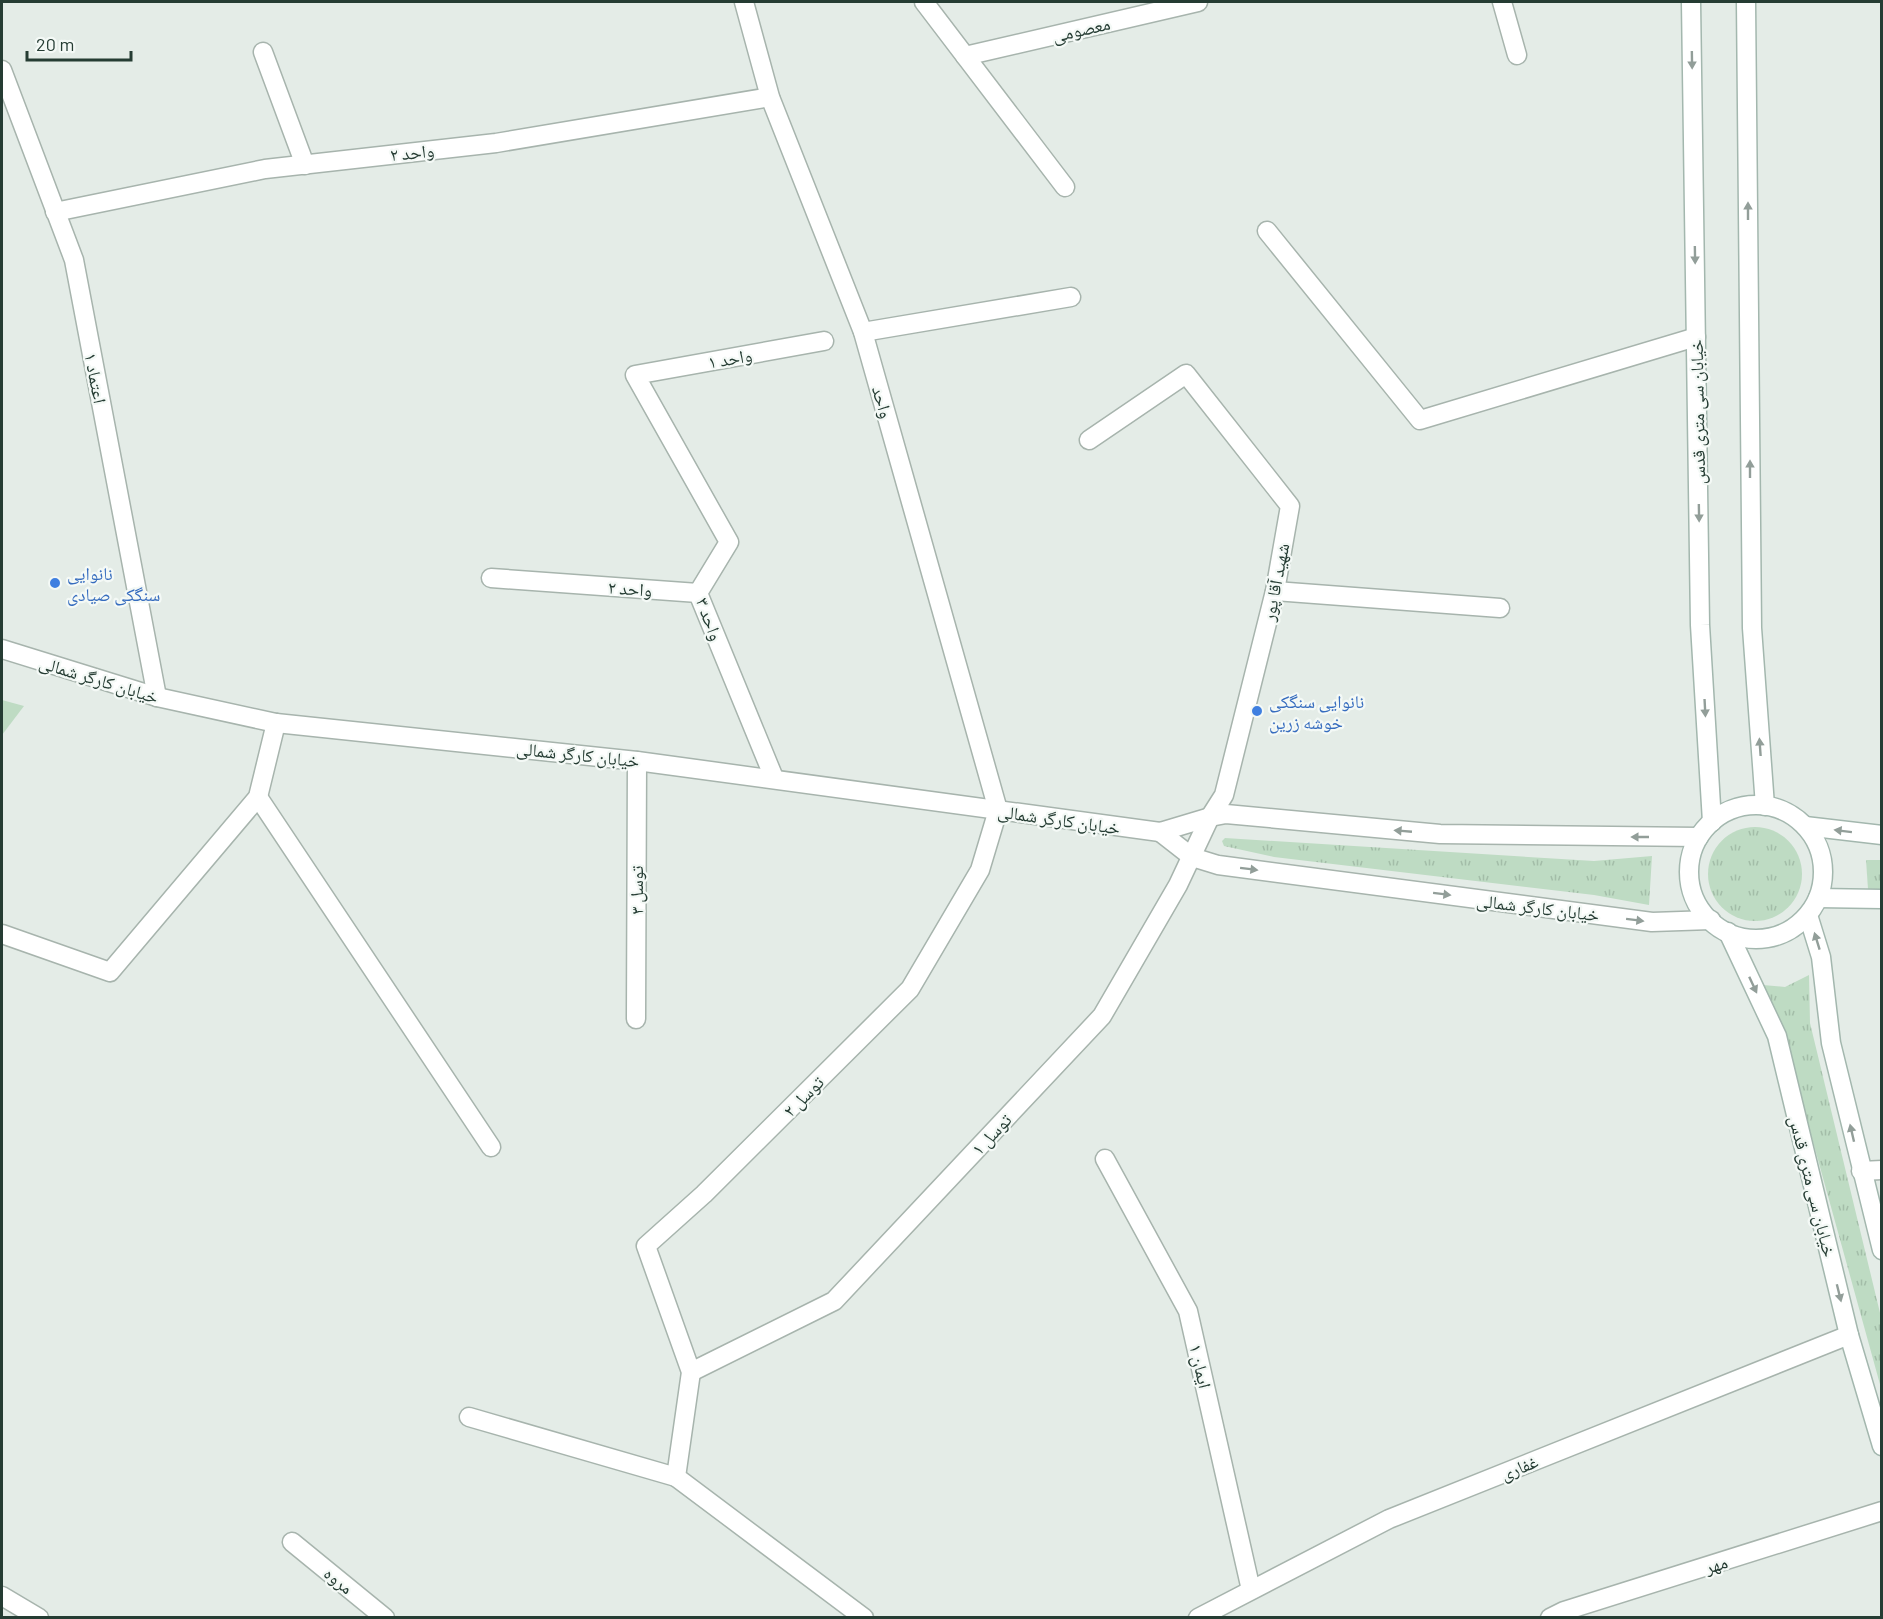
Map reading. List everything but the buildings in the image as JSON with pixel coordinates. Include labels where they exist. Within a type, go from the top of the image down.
[{"type":"street","name":"واحد","points":[[744,2],[770,97],[863,332],[998,810]]},
{"type":"street","points":[[924,2],[1065,187]]},
{"type":"street","name":"معصومی","points":[[965,56],[1196,2]]},
{"type":"street","points":[[1502,2],[1517,55]]},
{"type":"street","name":"خیابان سی متری قدس","points":[[1691,2],[1700,625],[1712,822]]},
{"type":"street","points":[[1746,2],[1752,628],[1765,806]]},
{"type":"street","points":[[263,52],[305,165]]},
{"type":"street","name":"اعتماد ۱","points":[[2,70],[74,260],[157,697]]},
{"type":"street","name":"واحد ۲","points":[[56,212],[265,169],[496,143],[770,97]]},
{"type":"street","points":[[1267,231],[1420,420],[1696,337]]},
{"type":"street","points":[[863,332],[1071,297]]},
{"type":"street","name":"واحد ۱","points":[[635,375],[824,341]]},
{"type":"street","name":"شهید آقا پور","points":[[1089,440],[1186,374],[1290,506],[1275,591],[1224,795],[1210,817]]},
{"type":"street","name":"واحد ۳","points":[[635,375],[729,542],[698,593],[774,778]]},
{"type":"street","name":"واحد ۲","points":[[491,578],[698,593]]},
{"type":"street","points":[[1275,591],[1500,609]]},
{"type":"street","name":"خیابان کارگر شمالی","points":[[2,649],[157,697],[276,723],[637,761],[1160,832],[1226,814],[1440,834],[1699,837]]},
{"type":"street","points":[[2,934],[110,972],[258,797],[276,723]]},
{"type":"street","name":"توسل ۳","points":[[636,1019],[637,761]]},
{"type":"street","points":[[258,797],[491,1147]]},
{"type":"street","points":[[1746,806],[1765,806],[1780,809],[1793,816],[1804,826],[1816,842],[1822,860],[1823,879],[1818,898],[1808,915],[1794,928],[1776,936],[1755,939],[1736,936],[1718,927],[1704,914],[1694,896],[1689,876],[1691,856],[1699,837],[1712,822],[1728,811],[1746,806]]},
{"type":"street","name":"توسل ۲","points":[[690,1372],[646,1246],[704,1194],[910,989],[980,870],[998,810]]},
{"type":"street","name":"توسل ۱","points":[[690,1372],[834,1300],[1102,1016],[1178,885],[1210,817]]},
{"type":"street","points":[[1804,826],[1881,835]]},
{"type":"street","name":"خیابان کارگر شمالی","points":[[1160,832],[1192,857],[1218,865],[1652,922],[1711,920]]},
{"type":"street","points":[[1818,898],[1881,899]]},
{"type":"street","points":[[1808,915],[1821,957],[1831,1043],[1881,1250]]},
{"type":"street","name":"خیابان سی متری قدس","points":[[1728,932],[1777,1036],[1849,1335],[1881,1446]]},
{"type":"street","name":"ایمان ۱","points":[[1105,1159],[1188,1311],[1251,1590]]},
{"type":"street","points":[[1861,1171],[1881,1170]]},
{"type":"street","name":"غفاری","points":[[1198,1617],[1389,1519],[1849,1335]]},
{"type":"street","points":[[676,1477],[690,1372]]},
{"type":"street","points":[[469,1417],[676,1477],[864,1617]]},
{"type":"street","name":"مهر","points":[[1550,1617],[1881,1511]]},
{"type":"street","name":"مروه","points":[[292,1542],[385,1617]]},
{"type":"street","points":[[2,1596],[39,1617]]},
{"type":"green space","points":[[2,700],[24,706],[2,735]]},
{"type":"green space","points":[[1755,827],[1773,831],[1788,841],[1798,856],[1802,874],[1798,892],[1788,907],[1773,917],[1755,921],[1737,917],[1722,907],[1712,892],[1708,874],[1712,856],[1722,841],[1737,831]]},
{"type":"green space","points":[[1225,838],[1594,861],[1652,856],[1649,905],[1594,895],[1274,857],[1224,846],[1222,841]]},
{"type":"green space","points":[[1866,860],[1881,860],[1881,889],[1868,889]]},
{"type":"green space","points":[[1809,975],[1810,1023],[1881,1317],[1881,1388],[1783,1033],[1763,985],[1785,987]]},
{"type":"place","name":"نانوایی سنگکی صیادی","points":[[55,583]]},
{"type":"place","name":"نانوایی سنگکی خوشه زرین","points":[[1257,711]]}]
